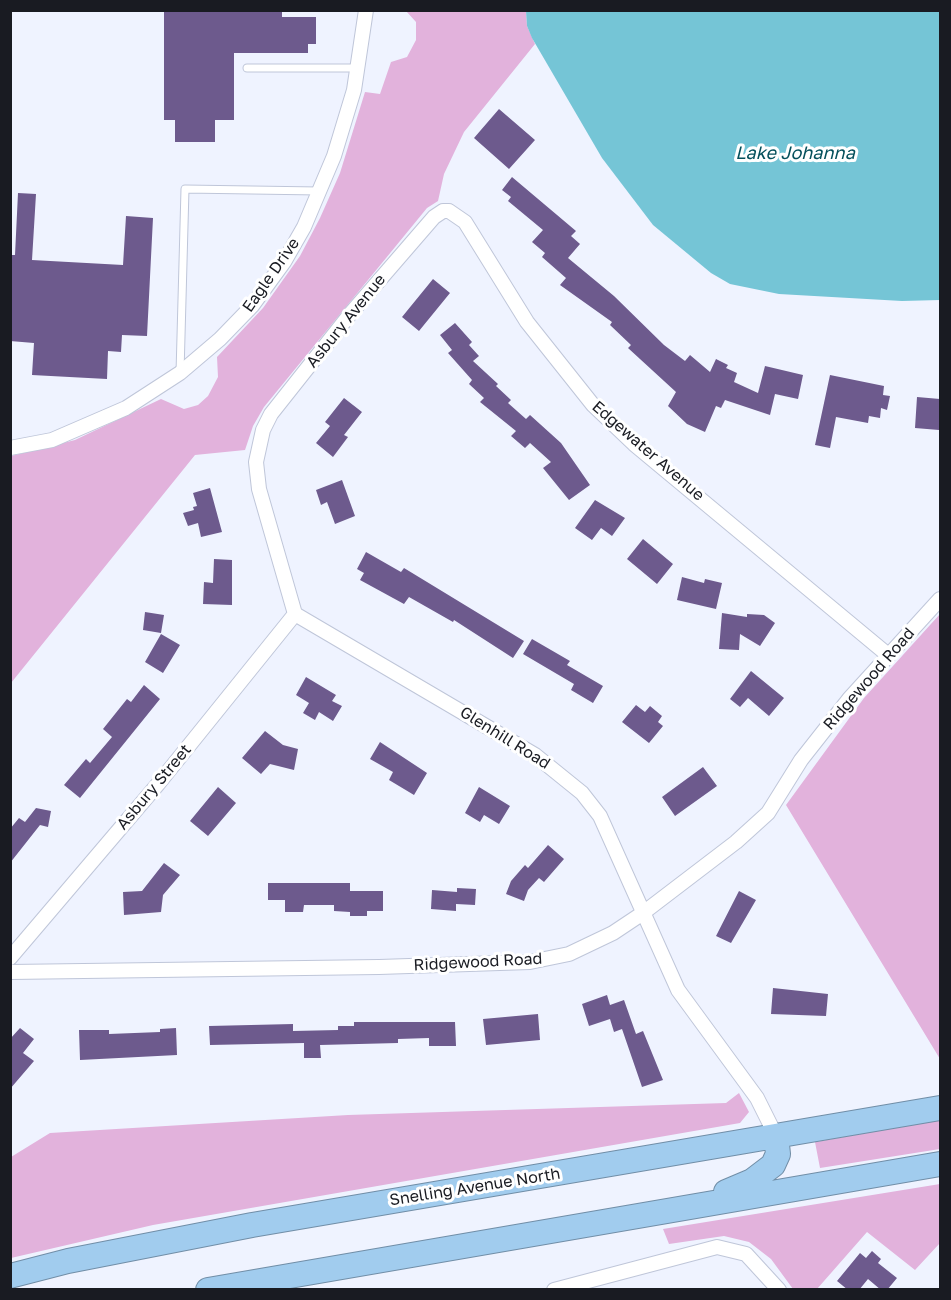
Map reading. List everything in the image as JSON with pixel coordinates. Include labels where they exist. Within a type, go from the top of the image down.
[{"type":"highway","name":"Snelling Avenue North","points":[[10,1276],[229,1230],[940,1108]]},
{"type":"highway","points":[[694,1206],[752,1182],[773,1166],[778,1154],[776,1136]]},
{"type":"highway","points":[[208,1290],[940,1164]]},
{"type":"street","name":"Eagle Drive","points":[[10,448],[52,441],[126,408],[180,373],[220,339],[252,306],[284,262],[304,227],[334,156],[358,68],[366,10]]},
{"type":"street","name":"Asbury Avenue","points":[[295,614],[259,489],[256,462],[259,445],[271,414],[351,313],[434,217],[443,211],[449,211]]},
{"type":"street","name":"Edgewater Avenue","points":[[449,211],[465,222],[527,322],[593,405],[634,444],[888,656]]},
{"type":"street","name":"Ridgewood Road","points":[[10,972],[379,967],[530,962],[569,954],[613,933],[643,913],[736,842],[768,813],[801,760],[849,699],[940,599]]},
{"type":"street","name":"Glenhill Road","points":[[295,614],[535,755],[560,772],[582,793],[600,816],[678,990],[757,1098],[776,1136]]},
{"type":"street","name":"Asbury Street","points":[[10,958],[158,783],[295,614]]},
{"type":"street","points":[[554,1290],[717,1247],[746,1254],[779,1290]]},
{"type":"lane","points":[[247,68],[358,68]]},
{"type":"lane","points":[[180,373],[185,189],[319,191]]},
{"type":"shaded area","points":[[406,11],[526,11],[527,26],[535,44],[464,132],[444,174],[438,201],[427,208],[264,407],[253,426],[245,450],[195,455],[11,683],[11,456],[75,440],[161,399],[184,409],[198,405],[208,396],[218,377],[217,357],[263,308],[300,256],[320,218],[340,173],[365,92],[380,94],[391,62],[407,57],[416,40],[416,22]]},
{"type":"shaded area","points":[[940,614],[940,1059],[786,805],[864,698]]},
{"type":"shaded area","points":[[739,1093],[749,1112],[740,1123],[153,1225],[11,1258],[11,1157],[50,1133],[348,1115],[726,1103]]},
{"type":"shaded area","points":[[940,1120],[940,1149],[820,1168],[815,1142]]},
{"type":"shaded area","points":[[940,1184],[940,1243],[915,1270],[867,1232],[817,1289],[793,1289],[771,1259],[749,1242],[724,1236],[669,1244],[663,1229]]},
{"type":"water","name":"Lake Johanna","points":[[526,11],[940,11],[940,300],[902,301],[779,294],[730,284],[711,273],[653,225],[602,158],[532,38],[527,26]]},
{"type":"building","points":[[164,10],[282,10],[282,17],[316,17],[316,44],[308,44],[308,53],[234,53],[234,120],[215,120],[215,142],[175,142],[175,120],[164,120]]},
{"type":"building","points":[[499,109],[535,140],[509,169],[474,138]]},
{"type":"building","points":[[512,177],[576,231],[571,236],[580,244],[568,258],[614,296],[664,345],[685,361],[690,355],[710,372],[716,359],[728,365],[726,368],[737,373],[734,382],[758,393],[765,366],[803,375],[798,399],[775,394],[770,415],[725,400],[721,408],[716,406],[705,432],[687,424],[668,406],[676,392],[628,348],[631,345],[610,325],[612,322],[560,285],[566,278],[542,257],[545,253],[532,242],[543,230],[508,201],[511,197],[502,190]]},
{"type":"building","points":[[18,193],[36,194],[32,260],[123,265],[126,216],[153,218],[147,336],[122,335],[121,352],[108,351],[107,379],[32,375],[34,343],[10,341],[10,255],[15,255]]},
{"type":"building","points":[[433,279],[450,293],[419,331],[402,317]]},
{"type":"building","points":[[455,323],[472,342],[469,345],[479,356],[473,361],[498,384],[496,386],[511,400],[508,403],[526,419],[530,415],[561,443],[590,485],[569,500],[543,468],[551,462],[530,443],[525,448],[511,436],[516,431],[480,402],[484,398],[469,384],[472,380],[448,353],[452,350],[440,335]]},
{"type":"building","points":[[830,375],[884,386],[883,395],[890,396],[887,410],[881,408],[880,418],[869,416],[868,423],[836,417],[830,448],[815,445]]},
{"type":"building","points":[[917,397],[940,399],[939,430],[915,428]]},
{"type":"building","points":[[344,398],[362,412],[344,435],[348,437],[333,457],[316,443],[330,426],[325,422]]},
{"type":"building","points":[[342,480],[355,516],[335,524],[327,502],[321,505],[316,490]]},
{"type":"building","points":[[210,488],[222,532],[201,537],[198,523],[188,526],[183,513],[194,510],[193,507],[197,506],[193,493]]},
{"type":"building","points":[[595,500],[625,518],[612,536],[601,528],[592,540],[575,528]]},
{"type":"building","points":[[643,539],[673,564],[657,584],[627,559]]},
{"type":"building","points":[[366,552],[401,572],[404,568],[524,641],[513,658],[454,620],[453,622],[409,597],[404,604],[360,580],[364,573],[357,569]]},
{"type":"building","points":[[214,559],[232,560],[232,605],[203,604],[204,582],[213,583]]},
{"type":"building","points":[[682,577],[704,583],[705,579],[722,583],[716,609],[677,600]]},
{"type":"building","points":[[145,612],[164,615],[161,633],[143,630]]},
{"type":"building","points":[[722,613],[747,617],[747,614],[764,615],[775,623],[760,646],[740,634],[739,650],[719,649]]},
{"type":"building","points":[[161,634],[180,645],[163,673],[145,662]]},
{"type":"building","points":[[532,639],[570,661],[567,665],[603,686],[593,703],[571,690],[574,684],[523,654]]},
{"type":"building","points":[[751,671],[784,698],[769,716],[748,698],[740,707],[730,699]]},
{"type":"building","points":[[306,677],[336,695],[332,701],[342,706],[333,721],[319,712],[315,720],[303,713],[309,703],[296,695]]},
{"type":"building","points":[[144,685],[160,699],[80,798],[64,785],[86,759],[90,763],[112,737],[103,729],[127,699],[131,702]]},
{"type":"building","points":[[636,705],[645,712],[650,706],[662,716],[658,722],[663,726],[649,743],[622,722]]},
{"type":"building","points":[[265,731],[283,745],[298,749],[294,770],[270,764],[261,774],[242,758]]},
{"type":"building","points":[[380,742],[427,773],[414,795],[389,780],[393,772],[370,759]]},
{"type":"building","points":[[703,767],[717,786],[675,816],[662,797]]},
{"type":"building","points":[[218,787],[236,803],[208,836],[190,821]]},
{"type":"building","points":[[479,787],[510,806],[499,824],[484,815],[480,822],[465,813]]},
{"type":"building","points":[[36,808],[51,811],[48,827],[40,825],[10,863],[10,829],[19,818],[25,822]]},
{"type":"building","points":[[548,845],[564,859],[544,882],[539,878],[528,890],[524,901],[506,894],[511,881],[525,865],[528,868]]},
{"type":"building","points":[[164,863],[180,875],[163,895],[161,912],[124,915],[123,892],[142,891]]},
{"type":"building","points":[[268,883],[350,883],[350,891],[383,891],[383,911],[367,911],[367,916],[350,916],[350,912],[334,911],[334,905],[304,905],[303,912],[285,912],[285,900],[268,900]]},
{"type":"building","points":[[457,888],[476,889],[475,905],[456,904],[456,911],[431,909],[432,890],[457,892]]},
{"type":"building","points":[[739,891],[756,900],[731,943],[716,936]]},
{"type":"building","points":[[773,988],[828,994],[826,1016],[771,1014]]},
{"type":"building","points":[[607,995],[610,1005],[624,1000],[636,1034],[643,1031],[663,1080],[642,1087],[622,1029],[614,1032],[610,1019],[589,1026],[582,1004]]},
{"type":"building","points":[[538,1014],[540,1040],[486,1045],[483,1019]]},
{"type":"building","points":[[354,1022],[455,1022],[456,1046],[429,1046],[429,1038],[398,1039],[398,1043],[320,1045],[321,1058],[304,1058],[304,1043],[210,1045],[209,1026],[293,1024],[293,1031],[338,1030],[338,1026],[354,1026]]},
{"type":"building","points":[[20,1028],[34,1039],[23,1053],[34,1061],[10,1089],[10,1039]]},
{"type":"building","points":[[176,1028],[177,1055],[80,1060],[79,1030],[109,1030],[109,1034],[160,1032],[160,1029]]},
{"type":"building","points":[[872,1251],[881,1259],[878,1263],[897,1278],[887,1290],[881,1290],[868,1279],[859,1290],[848,1290],[837,1281],[860,1253],[866,1258]]}]
